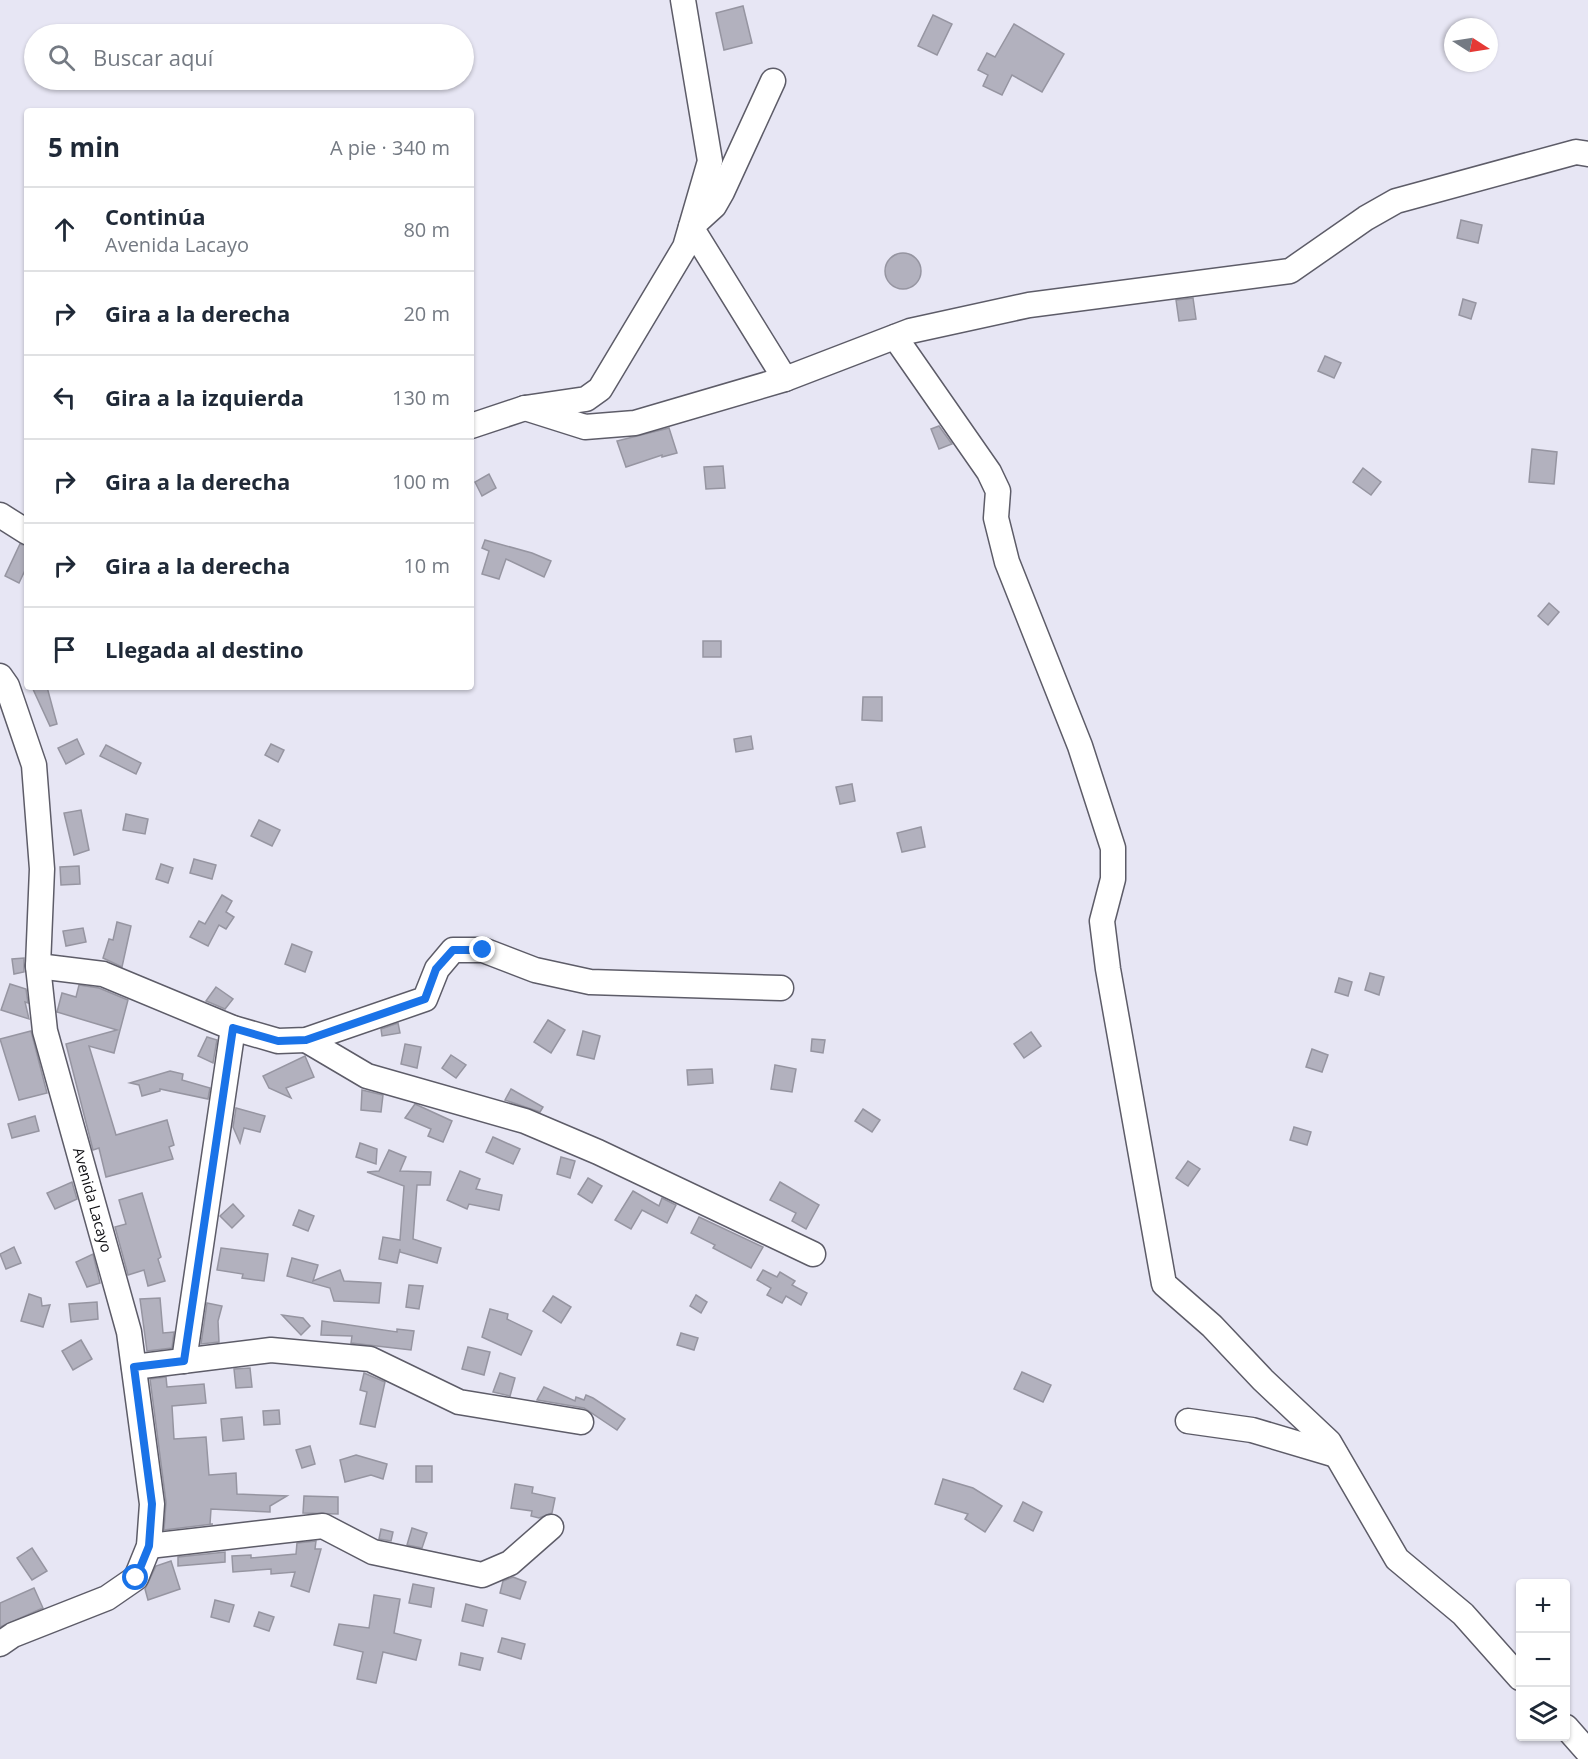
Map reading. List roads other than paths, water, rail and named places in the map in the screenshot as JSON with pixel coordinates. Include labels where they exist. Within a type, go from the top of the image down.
[{"type":"street","points":[[474,425],[525,408],[586,399],[600,389],[686,247],[711,161],[684,0]]},
{"type":"street","points":[[692,226],[714,206],[722,192],[773,81]]},
{"type":"street","points":[[525,408],[585,427],[635,423],[786,379],[910,331],[1029,304],[1290,271],[1366,218],[1396,201],[1576,152],[1588,154]]},
{"type":"street","points":[[692,226],[786,379]]},
{"type":"street","points":[[895,337],[989,472],[998,491],[996,518],[1007,562],[1080,746],[1113,848],[1113,879],[1102,921],[1164,1284],[1212,1326],[1263,1380],[1329,1442],[1397,1559],[1463,1614],[1516,1672]]},
{"type":"street","points":[[0,515],[24,530]]},
{"type":"street","name":"Avenida Lacayo","points":[[0,676],[7,686],[34,765],[42,869],[39,966],[45,1031],[129,1332],[152,1504],[149,1546],[136,1578],[107,1598],[13,1635],[0,1644]]},
{"type":"street","points":[[39,966],[103,974],[233,1028],[278,1041],[306,1040],[425,999],[436,969],[453,950],[483,950],[535,970],[590,982],[781,987]]},
{"type":"street","points":[[184,1361],[233,1028]]},
{"type":"street","points":[[306,1040],[367,1076],[525,1121],[598,1152],[813,1254]]},
{"type":"street","points":[[134,1367],[271,1350],[370,1359],[459,1402],[581,1422]]},
{"type":"street","points":[[1188,1421],[1252,1430],[1336,1455]]},
{"type":"street","points":[[149,1546],[323,1526],[373,1552],[482,1575],[510,1563],[551,1527]]},
{"type":"street","points":[[1570,1732],[1588,1752]]}]
